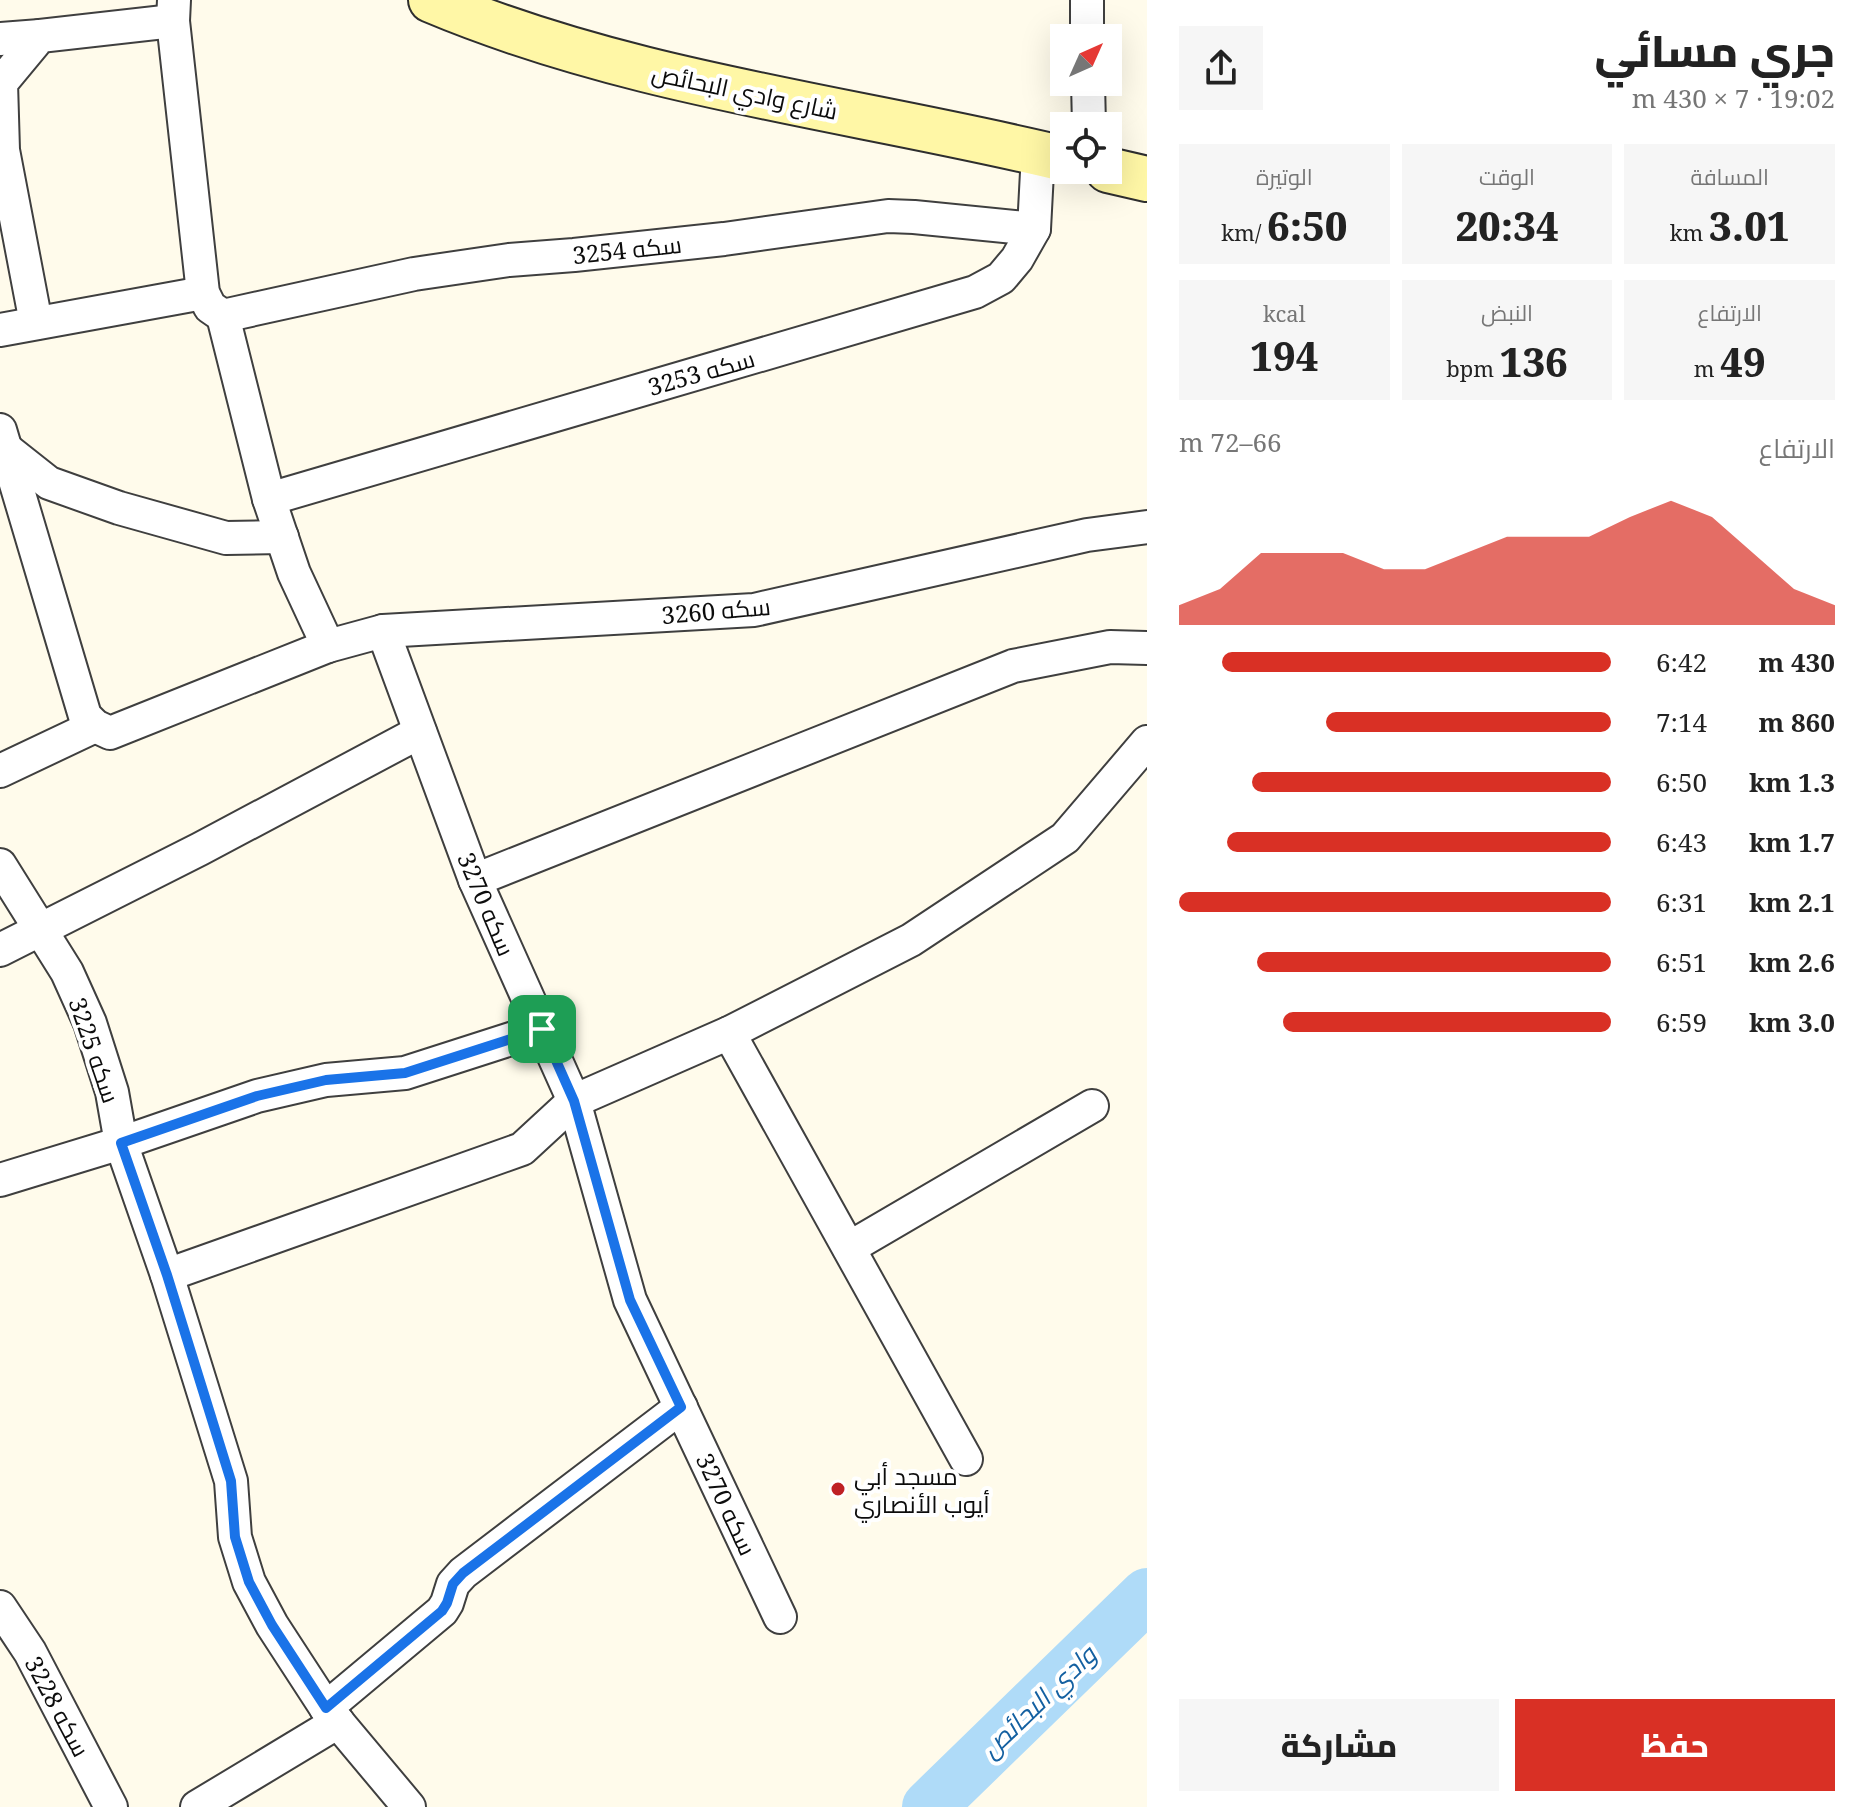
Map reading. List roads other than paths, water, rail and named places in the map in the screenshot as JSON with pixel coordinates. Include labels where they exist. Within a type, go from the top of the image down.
[{"type":"street","name":"شارع وادي البحائص","points":[[431,0],[479,20],[605,60],[1050,156]]},
{"type":"street","points":[[1087,0],[1087,24]]},
{"type":"street","points":[[0,39],[40,36],[173,11],[213,304],[269,499],[294,573],[328,646]]},
{"type":"street","points":[[36,323],[3,150],[1,83],[40,36]]},
{"type":"street","name":"سكه 3253","points":[[269,499],[975,292],[1001,278],[1017,259],[1034,229],[1050,160]]},
{"type":"street","points":[[1122,172],[1147,176]]},
{"type":"street","name":"سكه 3254","points":[[0,330],[36,323],[213,304],[509,260],[724,239],[888,216],[1034,229]]},
{"type":"street","points":[[3,440],[49,483],[119,508],[226,538],[282,537]]},
{"type":"street","points":[[0,771],[95,726],[85,716],[3,440]]},
{"type":"street","name":"سكه 3260","points":[[95,726],[110,733],[328,646],[383,631],[754,610],[1087,535],[1147,527]]},
{"type":"street","name":"سكه 3270","points":[[383,631],[475,880],[574,1101],[630,1300],[780,1617]]},
{"type":"street","points":[[475,880],[1013,666],[1110,647],[1147,648]]},
{"type":"street","points":[[0,950],[200,849],[420,732]]},
{"type":"street","points":[[167,1275],[522,1149],[574,1101],[729,1033],[911,940],[1065,838],[1147,742]]},
{"type":"street","name":"سكه 3225","points":[[0,865],[67,972],[90,1023],[112,1092],[121,1143],[167,1275],[231,1481],[235,1537],[249,1582],[272,1625],[332,1715],[409,1807]]},
{"type":"street","points":[[0,1180],[121,1143],[257,1096],[326,1080],[405,1073],[542,1029]]},
{"type":"street","points":[[729,1033],[966,1459]]},
{"type":"street","points":[[849,1248],[1092,1106]]},
{"type":"street","points":[[197,1807],[332,1715],[442,1611],[453,1584],[463,1573],[681,1407]]},
{"type":"street","name":"سكه 3228","points":[[0,1607],[30,1652],[111,1807]]},
{"type":"waterway","name":"وادي البحائص","points":[[929,1807],[1147,1595]]},
{"type":"place","name":"مسجد أبي أيوب الأنصاري","points":[[838,1489]]}]
